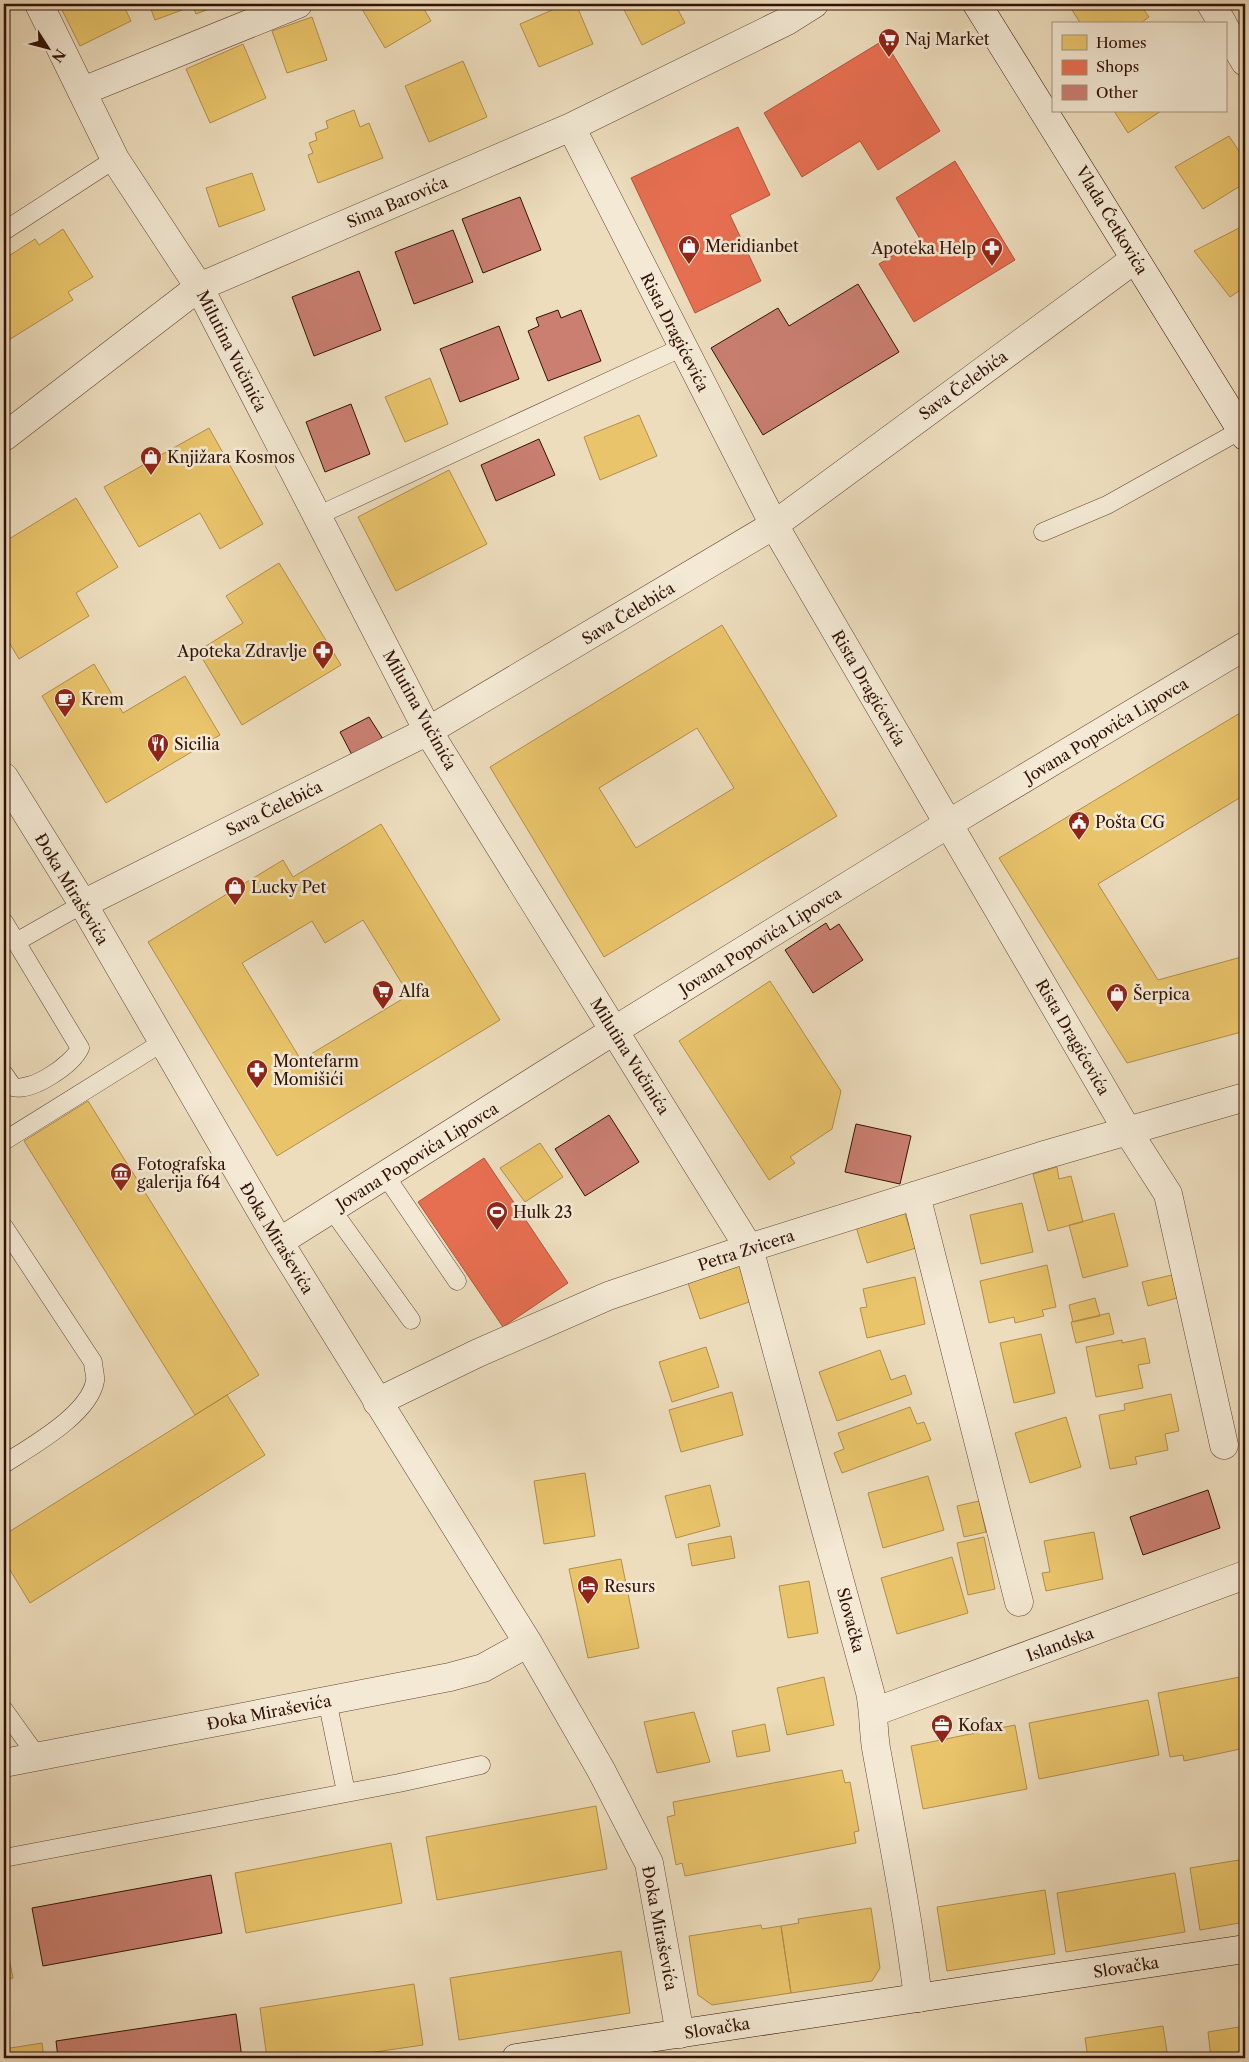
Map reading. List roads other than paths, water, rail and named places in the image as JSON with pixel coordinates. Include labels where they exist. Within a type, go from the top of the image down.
[{"type":"street","name":"Milutina Vučinića","points":[[39,4],[115,159],[200,287],[428,731],[749,1248]]},
{"type":"street","points":[[83,91],[298,4]]},
{"type":"street","name":"Sima Barovića","points":[[4,437],[200,287],[571,127],[782,12],[814,4]]},
{"type":"street","name":"Vlada Ćetkovića","points":[[977,4],[1243,433]]},
{"type":"street","points":[[1211,4],[1222,22]]},
{"type":"street","points":[[1226,30],[1245,62]]},
{"type":"street","name":"Rista Dragićevića","points":[[571,127],[774,525],[1128,1130],[1168,1194],[1224,1445]]},
{"type":"street","name":"Sava Čelebića","points":[[83,904],[428,731],[774,525],[1135,258]]},
{"type":"street","name":"Jovana Popovića Lipovca","points":[[279,1242],[615,1030],[948,824],[1245,646]]},
{"type":"street","name":"Đoka Miraševića","points":[[4,778],[83,904],[279,1242],[528,1642],[601,1770],[649,1863],[680,2034]]},
{"type":"street","points":[[1128,1130],[1245,1097]]},
{"type":"street","name":"Petra Zvicera","points":[[377,1402],[478,1353],[608,1296],[749,1248],[1128,1130]]},
{"type":"street","points":[[916,1195],[1019,1602]]},
{"type":"street","name":"Slovačka","points":[[749,1248],[874,1712],[873,1731],[893,1831],[918,1998]]},
{"type":"street","name":"Islandska","points":[[874,1712],[1245,1575]]},
{"type":"street","name":"Đoka Miraševića","points":[[4,1763],[469,1672],[497,1660],[528,1642]]},
{"type":"street","name":"Slovačka","points":[[516,2058],[639,2049],[680,2034],[1245,1949]]},
{"type":"lane","points":[[4,232],[115,159]]},
{"type":"lane","points":[[317,516],[683,347]]},
{"type":"lane","points":[[1042,532],[1108,505],[1243,433]]},
{"type":"lane","points":[[16,942],[83,904]]},
{"type":"lane","points":[[4,922],[80,1048],[68,1063],[27,1087],[13,1087],[4,1074]]},
{"type":"lane","points":[[4,1141],[163,1042]]},
{"type":"lane","points":[[385,1175],[457,1281]]},
{"type":"lane","points":[[332,1210],[411,1320]]},
{"type":"lane","points":[[4,1227],[93,1362],[95,1382],[86,1400],[66,1424],[4,1464]]},
{"type":"lane","points":[[327,1700],[346,1792]]},
{"type":"lane","points":[[4,1710],[36,1756]]},
{"type":"lane","points":[[4,1858],[400,1783],[481,1765]]},
{"type":"place","name":"Naj Market","points":[[889,58]]},
{"type":"place","name":"Meridianbet","points":[[689,265]]},
{"type":"place","name":"Apoteka Help","points":[[992,267]]},
{"type":"place","name":"Knjižara Kosmos","points":[[151,476]]},
{"type":"place","name":"Apoteka Zdravlje","points":[[323,670]]},
{"type":"place","name":"Krem","points":[[65,718]]},
{"type":"place","name":"Sicilia","points":[[158,763]]},
{"type":"place","name":"Pošta CG","points":[[1079,841]]},
{"type":"place","name":"Lucky Pet","points":[[235,906]]},
{"type":"place","name":"Alfa","points":[[383,1010]]},
{"type":"place","name":"Šerpica","points":[[1117,1013]]},
{"type":"place","name":"Montefarm Momišići","points":[[257,1089]]},
{"type":"place","name":"Fotografska galerija f64","points":[[121,1192]]},
{"type":"place","name":"Hulk 23","points":[[497,1231]]},
{"type":"place","name":"Resurs","points":[[588,1605]]},
{"type":"place","name":"Kofax","points":[[942,1744]]}]
